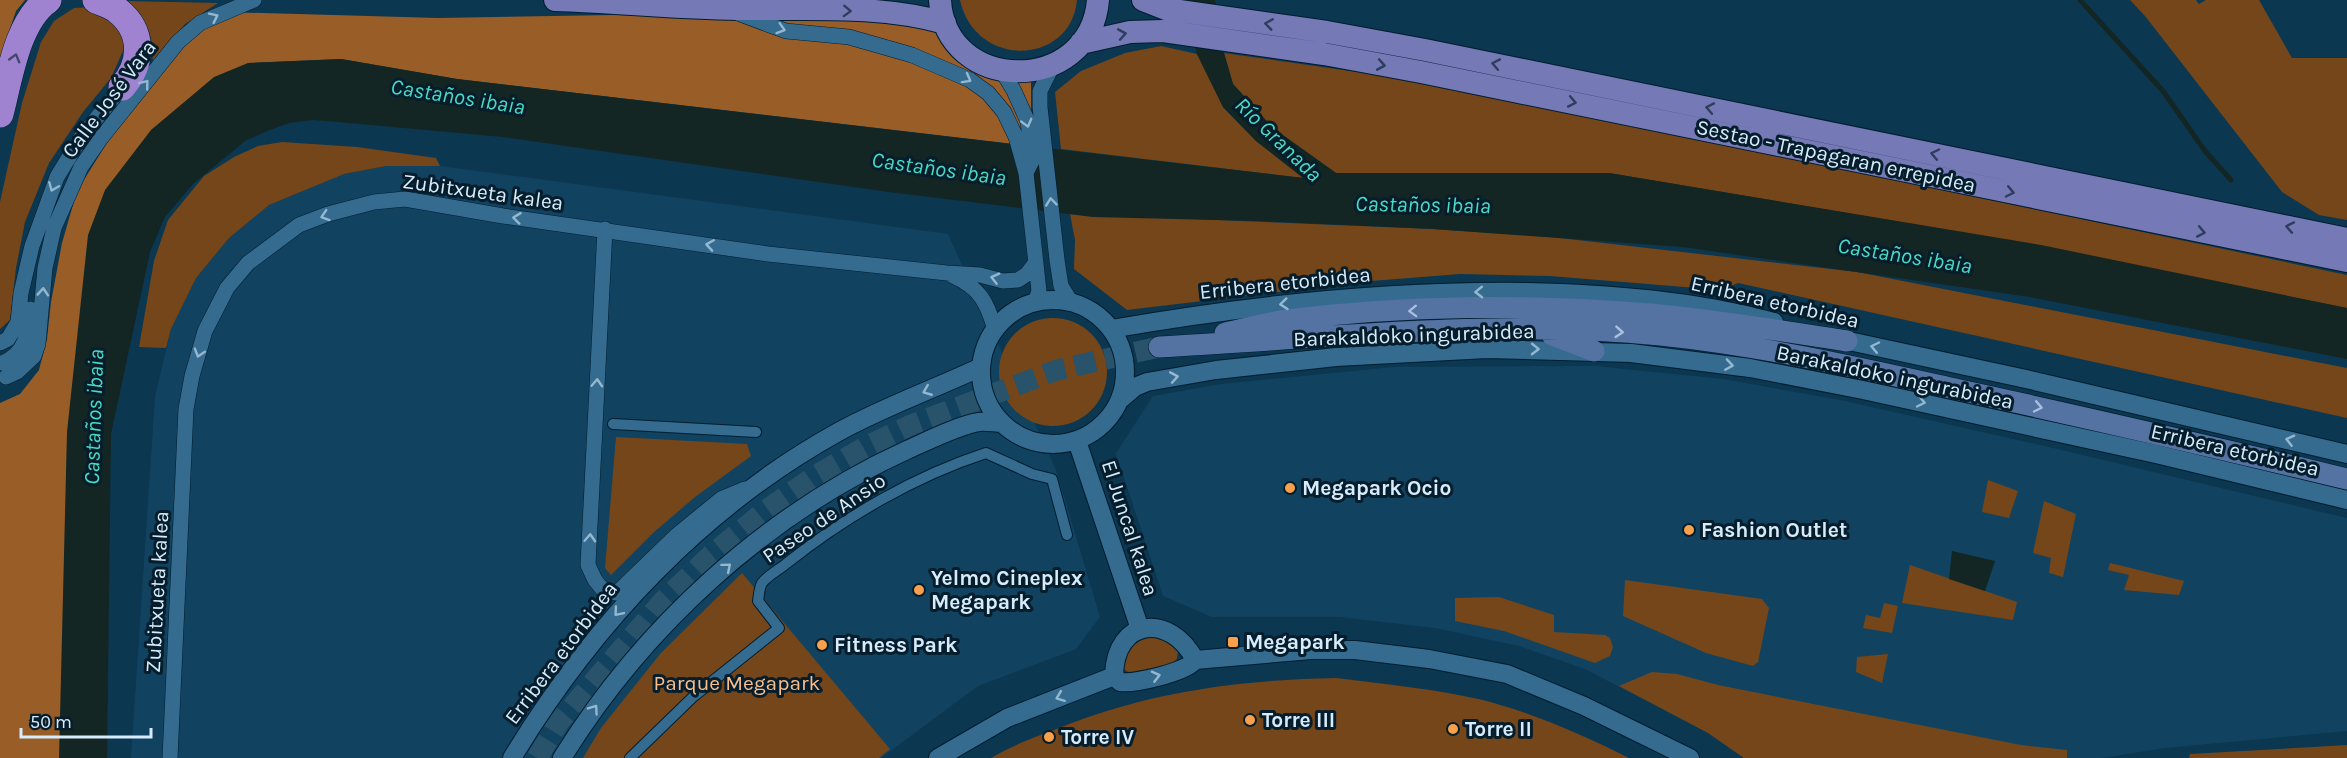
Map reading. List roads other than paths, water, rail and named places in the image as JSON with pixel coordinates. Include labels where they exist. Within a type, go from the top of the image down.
[{"type":"highway","points":[[0,114],[19,42],[34,13],[48,0]]},
{"type":"highway","points":[[96,0],[116,9],[130,22],[138,42],[138,61],[132,75],[122,87]]},
{"type":"main road","points":[[555,0],[726,9],[870,12],[923,17],[945,23]]},
{"type":"main road","points":[[940,0],[945,23],[961,47],[972,57],[1002,71],[1031,72],[1053,65],[1068,56],[1081,43],[1091,27],[1098,0]]},
{"type":"main road","points":[[1143,0],[1164,20]]},
{"type":"main road","points":[[1081,43],[1130,32],[1164,20],[1325,43]]},
{"type":"main road","name":"Sestao - Trapagaran errepidea","points":[[1325,43],[1562,78],[2347,239]]},
{"type":"main road","name":"Sestao - Trapagaran errepidea","points":[[1325,43],[1421,72],[2347,261]]},
{"type":"main road","name":"Barakaldoko ingurabidea","points":[[1847,341],[1674,316],[1527,308],[1412,311],[1285,320],[1159,347],[1479,328],[1678,337],[1814,359],[2082,416],[2347,479]]},
{"type":"main road","points":[[1538,329],[1594,351]]},
{"type":"street","name":"Calle José Vara","points":[[32,246],[29,319],[25,339],[22,349],[4,370],[22,368],[34,356],[38,344],[45,268],[54,228],[81,167],[101,138],[178,42],[200,24],[254,0]]},
{"type":"street","points":[[726,9],[786,31],[849,37],[912,55],[970,80],[988,93],[1004,112],[1016,137],[1026,173],[1039,291],[1035,302]]},
{"type":"street","points":[[1053,65],[1040,91],[1057,260],[1061,286],[1071,302]]},
{"type":"street","points":[[1002,71],[1028,122],[1033,159],[1026,173]]},
{"type":"street","name":"Calle José Vara","points":[[0,343],[8,339],[18,322],[21,293],[32,246],[57,177],[82,136],[122,87]]},
{"type":"street","name":"Zubitxueta kalea","points":[[170,758],[186,409],[192,376],[205,331],[227,288],[248,263],[299,225],[328,214],[374,202],[405,199],[503,216],[768,254],[980,275],[1011,281],[1018,280],[1027,274],[1036,262]]},
{"type":"street","points":[[605,229],[588,565],[590,573],[604,591],[617,593],[677,536],[721,499],[753,486]]},
{"type":"street","name":"Zubitxueta kalea","points":[[947,273],[976,289],[985,301],[995,330]]},
{"type":"street","name":"Erribera etorbidea","points":[[1111,329],[1279,304],[1426,293],[1536,292],[1650,298],[1727,310],[1847,341],[2036,381],[2347,454]]},
{"type":"street","points":[[1059,300],[1071,302],[1094,312],[1111,329],[1120,345],[1125,363],[1125,381],[1121,399],[1104,424],[1091,434],[1064,444],[1037,443],[1024,439],[1002,423],[990,407],[983,388],[981,367],[986,348],[995,330],[1012,312],[1035,302],[1059,300]]},
{"type":"street","name":"Erribera etorbidea","points":[[1121,399],[1135,387],[1147,382],[1273,362],[1436,350],[1594,351],[1713,362],[1827,383],[2145,452],[2347,500]]},
{"type":"street","name":"Erribera etorbidea","points":[[512,758],[576,663],[639,587],[683,544],[753,486],[808,450],[860,421],[981,367]]},
{"type":"street","points":[[562,758],[599,703],[657,633],[706,585],[780,525],[860,474],[894,456],[980,422],[1002,423]]},
{"type":"street","points":[[614,424],[756,432]]},
{"type":"street","name":"El Juncal kalea","points":[[1077,441],[1140,629]]},
{"type":"street","name":"Paseo de Ansio","points":[[630,758],[694,696],[779,628],[758,601],[762,584],[796,556],[849,520],[898,492],[959,462],[986,453],[1032,474],[1052,479],[1067,535]]},
{"type":"street","points":[[1114,676],[1120,645],[1140,629],[1160,630],[1176,636],[1189,649],[1195,660]]},
{"type":"street","points":[[1195,660],[1311,650],[1355,650],[1429,658],[1485,669],[1507,674],[1584,705],[1690,758]]},
{"type":"street","points":[[1114,676],[1120,681],[1132,682],[1182,670],[1192,665],[1195,660]]},
{"type":"street","points":[[938,758],[1007,718],[1114,676]]},
{"type":"water","points":[[1185,0],[1215,0],[1224,53],[1233,84],[1273,128],[1336,173],[1609,173],[2041,245],[2347,308],[2347,359],[2030,297],[1683,247],[1433,229],[1093,217],[889,192],[503,137],[313,120],[289,123],[245,141],[193,184],[165,217],[150,252],[111,434],[107,758],[59,758],[67,432],[88,235],[105,190],[151,130],[214,77],[248,63],[341,59],[457,79],[1303,178],[1256,141],[1223,107],[1197,54]]},
{"type":"water","points":[[1952,551],[1995,561],[1985,591],[1949,579]]},
{"type":"waterway","points":[[2080,0],[2163,91],[2205,151],[2231,180]]},
{"type":"tunnel","points":[[537,758],[559,722],[663,601],[711,555],[765,511],[815,476],[865,447],[911,425],[1057,370],[1159,347]]},
{"type":"place","name":"Megapark Ocio","points":[[1290,488]]},
{"type":"place","name":"Fashion Outlet","points":[[1689,530]]},
{"type":"place","name":"Yelmo Cineplex Megapark","points":[[919,590]]},
{"type":"place","name":"Megapark","points":[[1233,642]]},
{"type":"place","name":"Fitness Park","points":[[822,645]]},
{"type":"place","name":"Torre III","points":[[1250,720]]},
{"type":"place","name":"Torre II","points":[[1453,729]]},
{"type":"place","name":"Torre IV","points":[[1049,737]]},
{"type":"water label","name":"Castaños ibaia","points":[[458,96]]},
{"type":"water label","name":"Río Granada","points":[[1279,139]]},
{"type":"water label","name":"Castaños ibaia","points":[[939,168]]},
{"type":"water label","name":"Castaños ibaia","points":[[1423,204]]},
{"type":"water label","name":"Castaños ibaia","points":[[1905,255]]},
{"type":"water label","name":"Castaños ibaia","points":[[93,417]]},
{"type":"park label","name":"Parque Megapark","points":[[737,683]]}]
